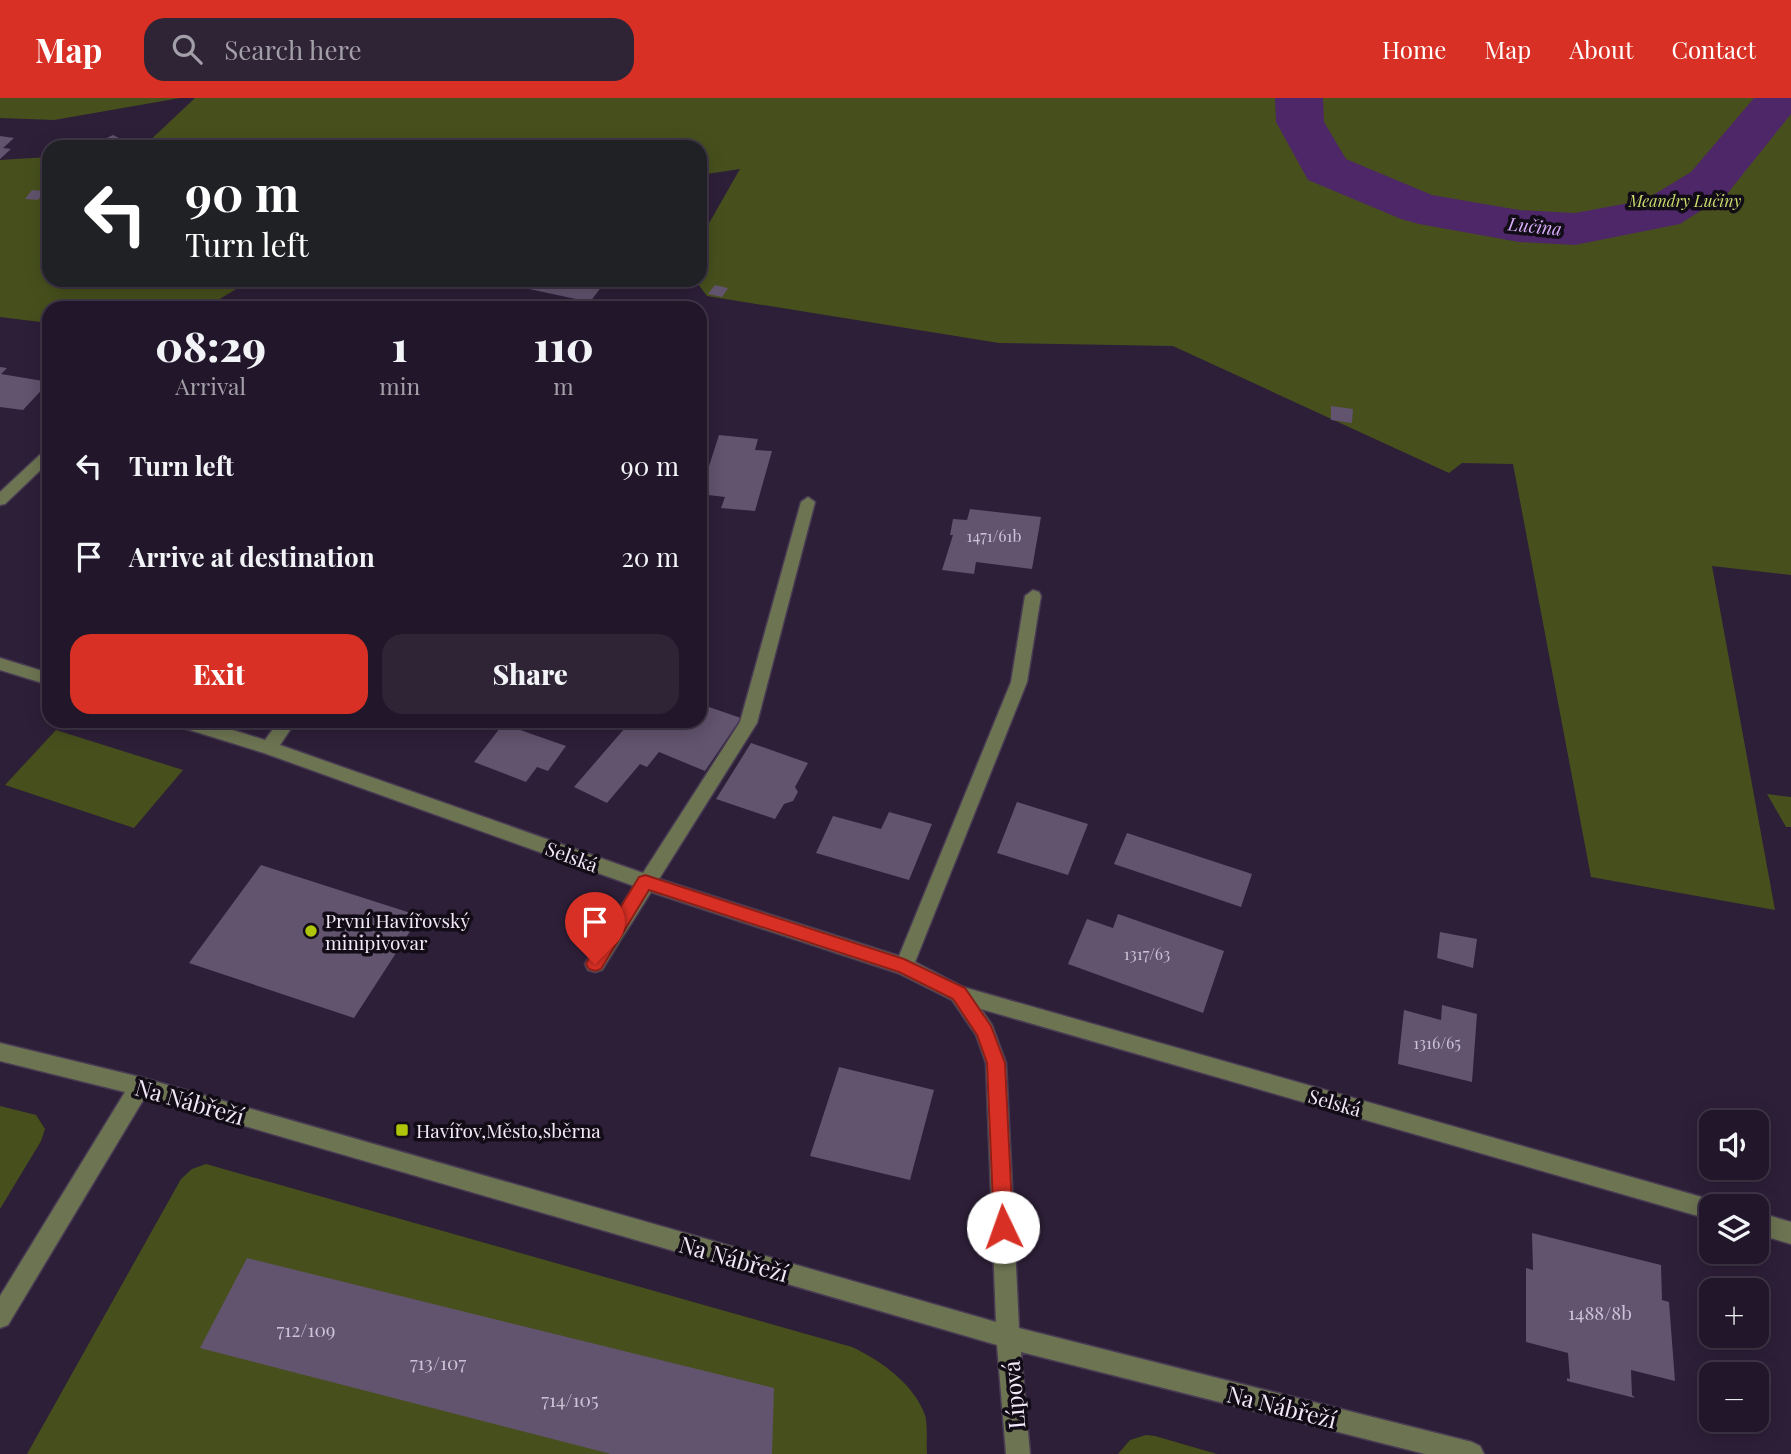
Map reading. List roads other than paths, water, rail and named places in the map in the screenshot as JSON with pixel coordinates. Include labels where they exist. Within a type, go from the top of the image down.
[{"type":"street","points":[[0,500],[42,461]]},
{"type":"street","points":[[595,964],[748,723],[808,502]]},
{"type":"street","points":[[904,966],[1018,682],[1032,596]]},
{"type":"street","points":[[0,664],[42,677]]},
{"type":"street","name":"Selská","points":[[205,728],[269,748],[645,882],[904,966],[959,994],[1699,1206]]},
{"type":"street","points":[[269,748],[283,728]]},
{"type":"street","name":"Selská","points":[[959,994],[985,1031],[996,1063],[1009,1337]]},
{"type":"street","name":"Na Nábřeží","points":[[0,1052],[140,1086],[1009,1337],[1472,1454]]},
{"type":"street","points":[[0,1317],[140,1086]]},
{"type":"street","points":[[1769,1227],[1791,1233]]},
{"type":"street","name":"Lípová","points":[[1009,1337],[1018,1454]]},
{"type":"waterway","name":"Lučina","points":[[1299,98],[1300,122],[1326,169],[1419,208],[1519,226],[1575,229],[1661,213],[1709,183],[1779,98]]},
{"type":"place","name":"První Havířovský minipivovar","points":[[311,931]]},
{"type":"place","name":"Havířov,Město,sběrna","points":[[402,1130]]},
{"type":"park label","name":"Meandry Lučiny","points":[[1685,200]]}]
